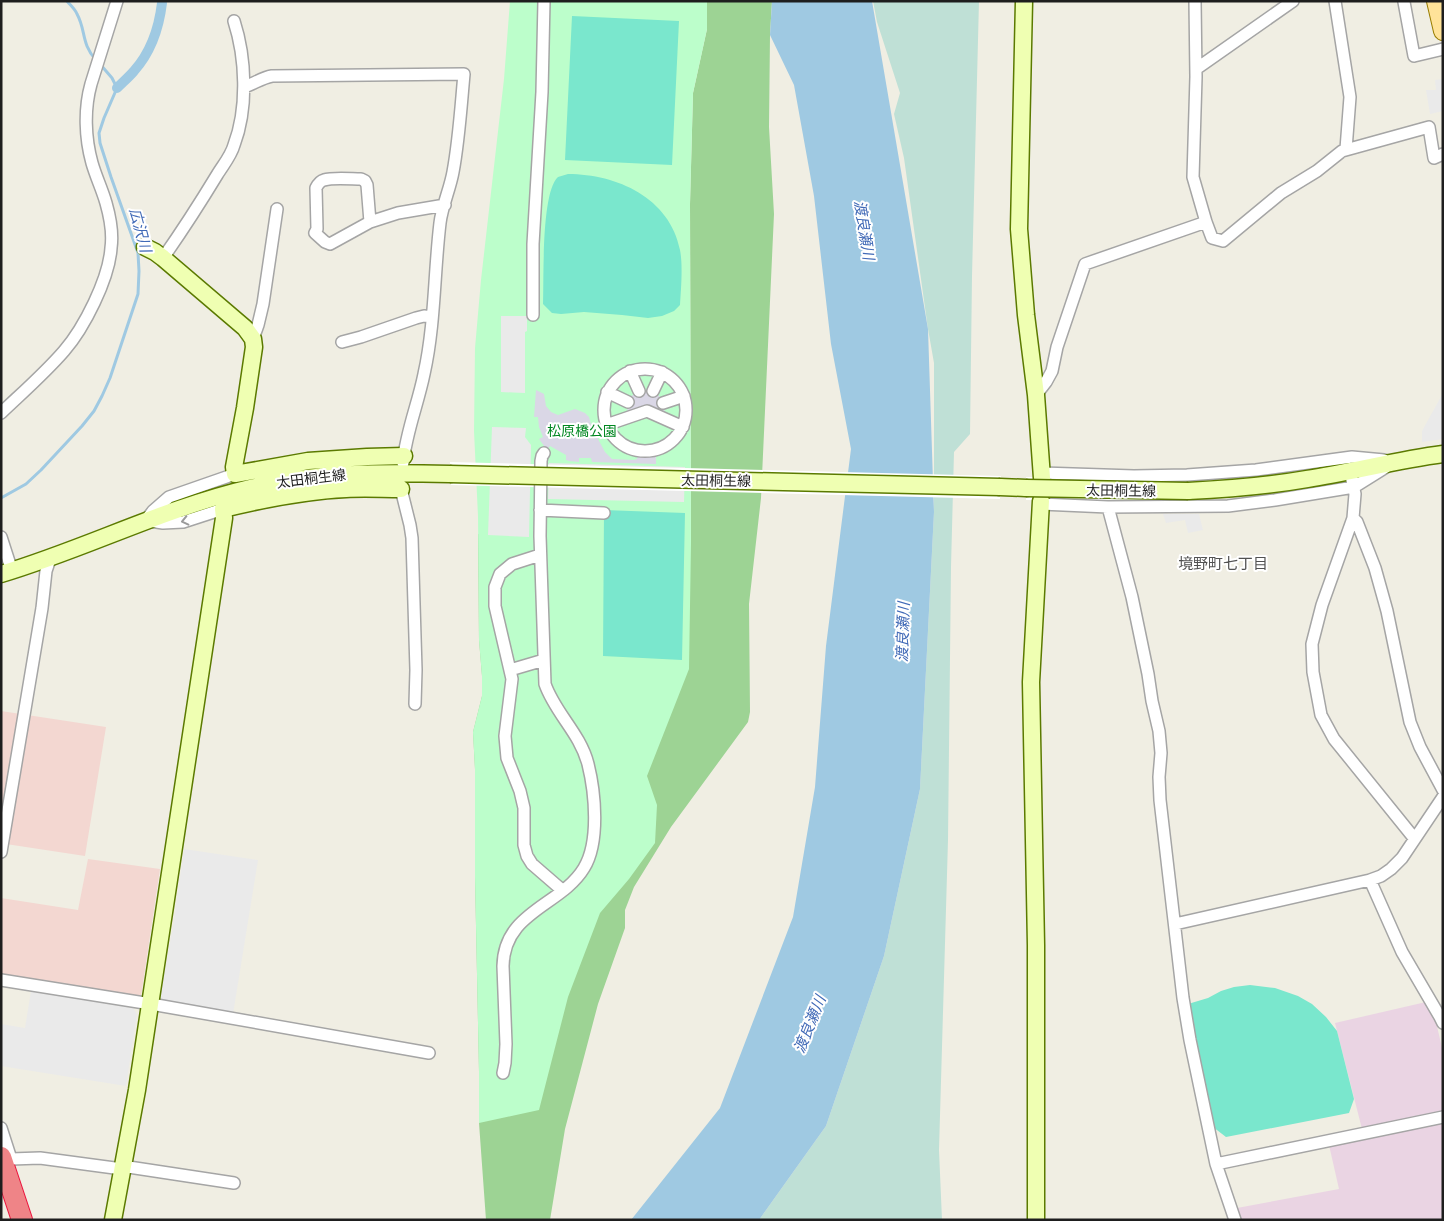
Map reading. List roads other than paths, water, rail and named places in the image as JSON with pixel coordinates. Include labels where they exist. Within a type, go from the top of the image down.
[{"type":"highway","points":[[6,1158],[22,1220]]},
{"type":"highway","points":[[6,1158],[30,1220]]},
{"type":"highway","points":[[1,1201],[7,1220]]},
{"type":"main road","points":[[1436,1],[1443,31]]},
{"type":"street","points":[[1,413],[64,351],[74,338],[98,293],[110,259],[112,246],[109,216],[91,158],[86,112],[91,84],[117,1]]},
{"type":"street","points":[[534,315],[532,244],[542,92],[544,1]]},
{"type":"street","points":[[1024,1],[1019,229],[1026,315],[1036,395],[1042,476],[1187,475],[1256,470],[1350,472]]},
{"type":"street","points":[[1195,1],[1196,69],[1193,177],[1212,238],[1223,241],[1281,193],[1317,171],[1342,150],[1429,127],[1434,158],[1443,154]]},
{"type":"street","points":[[1196,69],[1293,1]]},
{"type":"street","points":[[1335,1],[1350,97],[1346,149]]},
{"type":"street","points":[[1404,2],[1414,56],[1443,49]]},
{"type":"street","points":[[163,258],[202,200],[233,148],[240,124],[244,87],[238,32],[234,21]]},
{"type":"street","points":[[244,87],[272,76],[464,74],[453,171],[441,214],[436,253],[437,273],[424,374],[406,440],[403,459],[367,457],[308,461],[235,474],[169,497],[146,520],[163,523],[182,522],[223,509],[311,492],[400,487],[412,538],[416,670],[415,704]]},
{"type":"street","points":[[370,222],[367,185],[365,181],[361,179],[329,179],[318,184],[316,188],[317,229],[315,233],[330,244],[370,222],[398,213],[445,205]]},
{"type":"street","points":[[235,474],[234,467],[254,347],[253,339],[263,304],[278,209]]},
{"type":"street","points":[[1036,395],[1052,371],[1057,347],[1085,264],[1206,222]]},
{"type":"street","points":[[145,247],[163,258],[245,328],[253,339]]},
{"type":"street","points":[[342,342],[416,318],[432,317]]},
{"type":"street","points":[[641,369],[662,372],[671,378],[684,396],[686,411],[683,427],[667,445],[656,450],[644,452],[632,450],[612,436],[606,425],[603,414],[607,392],[619,377],[630,371],[641,369]]},
{"type":"street","points":[[630,371],[638,391]]},
{"type":"street","points":[[653,391],[662,372]]},
{"type":"street","points":[[607,392],[628,402]]},
{"type":"street","points":[[664,403],[684,396]]},
{"type":"street","points":[[606,425],[647,411],[683,427]]},
{"type":"street","points":[[503,1074],[506,1062],[503,966],[506,947],[519,925],[532,912],[577,877],[585,867],[591,852],[594,830],[593,794],[587,763],[581,746],[548,694],[545,684],[540,555],[541,461],[544,453]]},
{"type":"street","name":"太田桐生線","points":[[6,572],[210,498],[250,487],[347,473],[384,472],[1188,491],[1274,484],[1443,454]]},
{"type":"street","points":[[1036,1220],[1036,946],[1031,682],[1041,503],[1108,507],[1228,506],[1334,490],[1350,472]]},
{"type":"street","points":[[1350,472],[1355,494],[1353,518],[1322,605],[1312,644],[1312,672],[1321,716],[1334,739],[1414,838]]},
{"type":"street","points":[[1108,507],[1132,597],[1159,730],[1161,753],[1160,800],[1183,998],[1190,1040],[1216,1164],[1235,1220]]},
{"type":"street","points":[[113,1220],[151,1004],[224,518],[223,509]]},
{"type":"street","points":[[540,510],[604,513]]},
{"type":"street","points":[[1353,518],[1357,522],[1378,576],[1410,722],[1420,747],[1443,790]]},
{"type":"street","points":[[1,537],[6,572]]},
{"type":"street","points":[[540,555],[512,564],[500,574],[494,587],[494,606],[512,679],[505,736],[507,758],[520,791],[524,808],[524,845],[527,856],[532,864],[562,890]]},
{"type":"street","points":[[1,852],[42,608],[46,572],[51,556]]},
{"type":"street","points":[[510,670],[544,660]]},
{"type":"street","points":[[1175,924],[1381,876],[1402,858],[1443,797]]},
{"type":"street","points":[[1370,880],[1402,952],[1443,1024]]},
{"type":"street","points":[[1,980],[430,1052]]},
{"type":"street","points":[[1216,1164],[1443,1117]]},
{"type":"street","points":[[1,1128],[6,1158],[40,1158],[234,1182]]},
{"type":"water","name":"渡良瀬川","points":[[772,1],[872,1],[928,329],[934,512],[920,789],[884,956],[826,1126],[759,1220],[631,1220],[720,1108],[793,917],[815,787],[826,646],[851,449],[831,344],[814,196],[794,85],[770,35]]},
{"type":"waterway","name":"広沢川","points":[[67,1],[80,20],[86,43],[96,60]]},
{"type":"waterway","points":[[117,88],[140,64],[150,48],[159,22],[162,3]]},
{"type":"waterway","name":"広沢川","points":[[1,498],[26,484],[41,470],[94,411],[110,378],[138,294],[138,253],[100,143],[99,133],[117,88],[112,78],[100,64]]},
{"type":"district","name":"境野町七丁目","points":[[1223,563]]},
{"type":"park label","name":"松原橋公園","points":[[582,430]]}]
